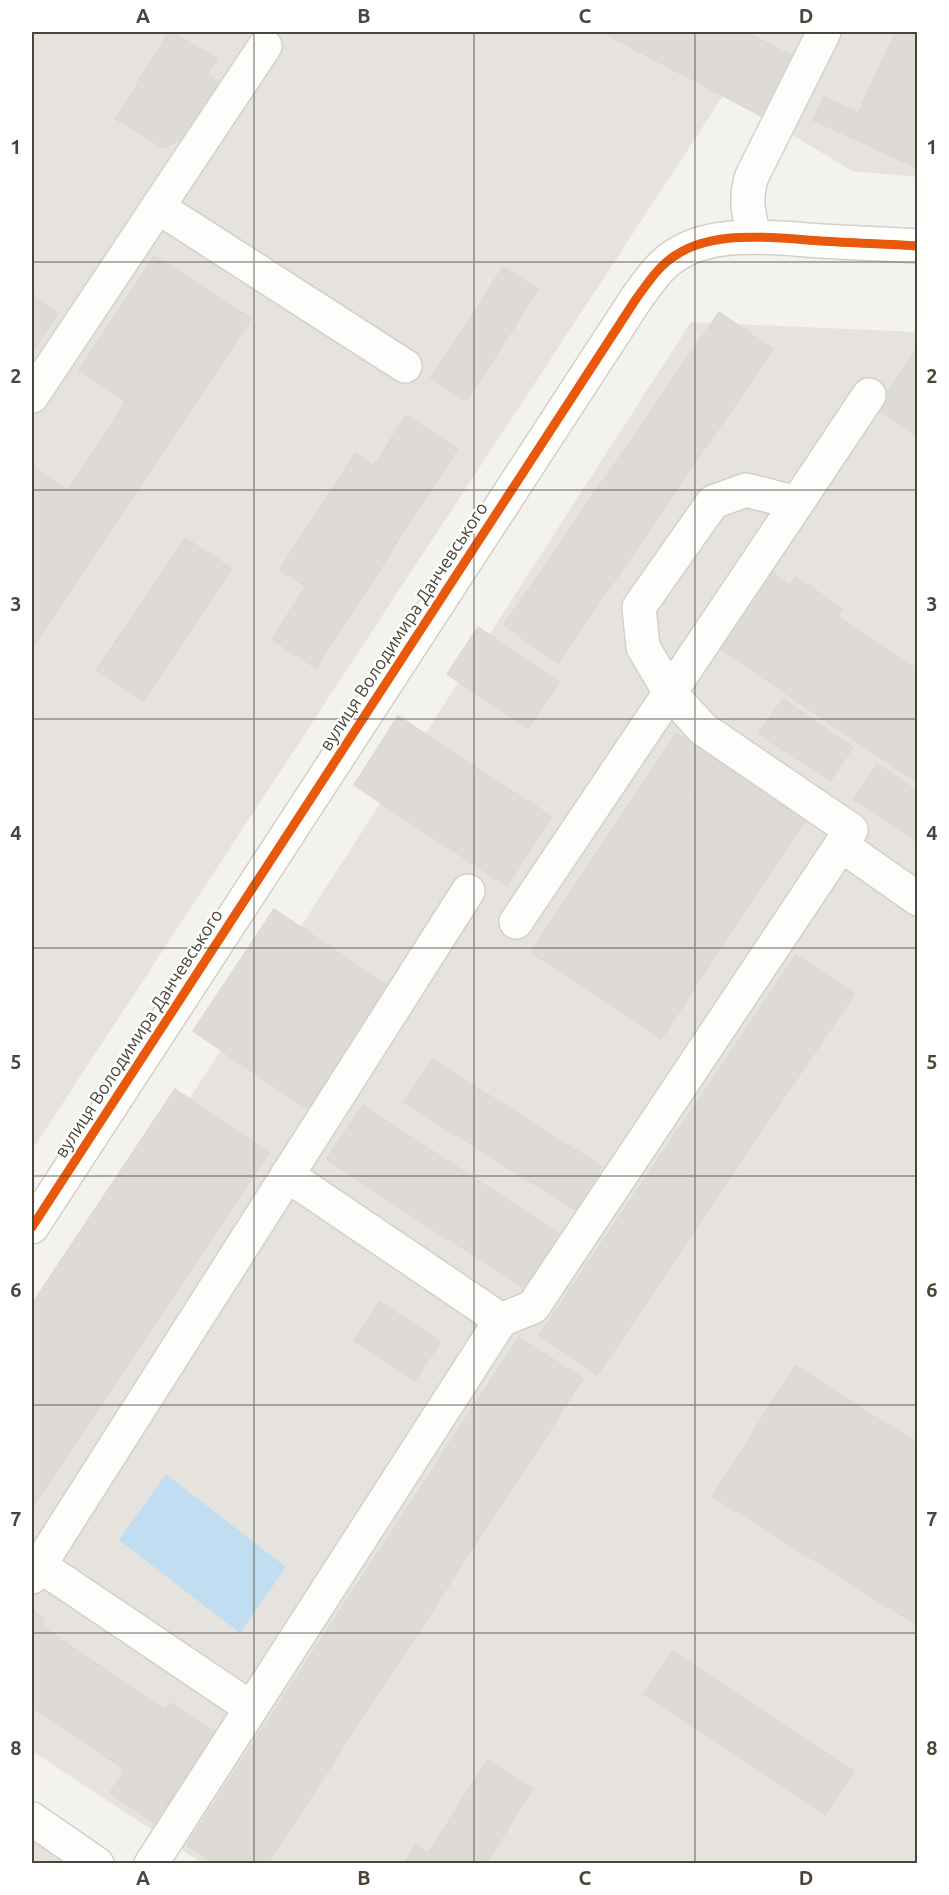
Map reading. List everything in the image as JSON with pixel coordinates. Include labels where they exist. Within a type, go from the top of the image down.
[{"type":"street","points":[[754,237],[747,207],[747,191],[752,176],[824,32]]},
{"type":"street","points":[[32,396],[265,46]]},
{"type":"street","points":[[158,207],[405,366]]},
{"type":"street","name":"вулиця Володимира Данчевського","points":[[32,1227],[636,299],[662,267],[675,255],[691,247],[715,241],[754,237],[918,246]]},
{"type":"street","points":[[516,922],[869,395]]},
{"type":"street","points":[[151,1863],[501,1320],[533,1307],[851,830],[703,729],[670,693],[643,648],[639,607],[712,502],[746,490],[797,503]]},
{"type":"street","points":[[841,845],[918,898]]},
{"type":"street","points":[[251,1708],[35,1571],[468,891]]},
{"type":"street","points":[[287,1175],[501,1320]]},
{"type":"street","points":[[32,1818],[89,1861]]},
{"type":"shaded area","points":[[32,32],[917,32],[917,177],[852,171],[763,117],[723,96],[32,1150]]},
{"type":"shaded area","points":[[691,322],[917,332],[917,1863],[202,1863],[32,1751],[32,1343]]},
{"type":"shaded area","points":[[32,1832],[78,1863],[32,1863]]},
{"type":"water","points":[[166,1474],[286,1567],[240,1633],[119,1540]]},
{"type":"building","points":[[169,32],[217,59],[207,75],[220,83],[187,136],[164,148],[116,119]]},
{"type":"building","points":[[602,32],[745,32],[794,57],[763,117]]},
{"type":"building","points":[[896,32],[918,32],[918,168],[813,120],[824,97],[858,113]]},
{"type":"building","points":[[154,256],[201,286],[126,402],[79,371]]},
{"type":"building","points":[[503,267],[538,290],[466,401],[431,378]]},
{"type":"building","points":[[201,286],[251,318],[116,522],[68,490]]},
{"type":"building","points":[[32,295],[58,313],[32,352]]},
{"type":"building","points":[[719,312],[773,349],[558,663],[504,625]]},
{"type":"building","points":[[918,347],[918,436],[876,408]]},
{"type":"building","points":[[406,416],[457,449],[316,668],[272,639],[306,586],[280,570],[355,453],[374,466]]},
{"type":"building","points":[[32,466],[116,522],[32,649]]},
{"type":"building","points":[[185,538],[232,569],[143,701],[96,670]]},
{"type":"building","points":[[771,571],[790,585],[796,577],[843,609],[838,616],[918,670],[918,783],[719,648]]},
{"type":"building","points":[[478,627],[560,682],[528,729],[447,674]]},
{"type":"building","points":[[783,699],[853,747],[830,781],[759,734]]},
{"type":"building","points":[[398,716],[552,817],[507,886],[354,785]]},
{"type":"building","points":[[676,733],[718,761],[574,980],[531,953]]},
{"type":"building","points":[[718,761],[806,819],[661,1039],[574,980]]},
{"type":"building","points":[[877,764],[918,792],[918,842],[854,799]]},
{"type":"building","points":[[274,909],[390,987],[308,1109],[193,1031]]},
{"type":"building","points":[[796,955],[854,994],[597,1375],[539,1336]]},
{"type":"building","points":[[432,1059],[602,1167],[575,1210],[404,1102]]},
{"type":"building","points":[[175,1089],[269,1152],[32,1507],[32,1304]]},
{"type":"building","points":[[363,1105],[379,1116],[343,1170],[327,1159]]},
{"type":"building","points":[[379,1116],[559,1234],[523,1288],[343,1170]]},
{"type":"building","points":[[379,1302],[440,1342],[415,1380],[354,1340]]},
{"type":"building","points":[[519,1337],[583,1379],[267,1864],[215,1864],[187,1845]]},
{"type":"building","points":[[795,1366],[918,1444],[918,1626],[713,1496]]},
{"type":"building","points":[[32,1610],[44,1619],[40,1625],[166,1710],[170,1703],[215,1733],[154,1823],[110,1793],[125,1770],[32,1707]]},
{"type":"building","points":[[673,1651],[854,1771],[825,1814],[644,1694]]},
{"type":"building","points":[[488,1760],[533,1789],[485,1864],[404,1864],[416,1845],[428,1853]]},
{"type":"cycle path","points":[[32,1227],[636,299],[659,269],[670,259],[692,247],[727,238],[766,237],[918,246]]}]
